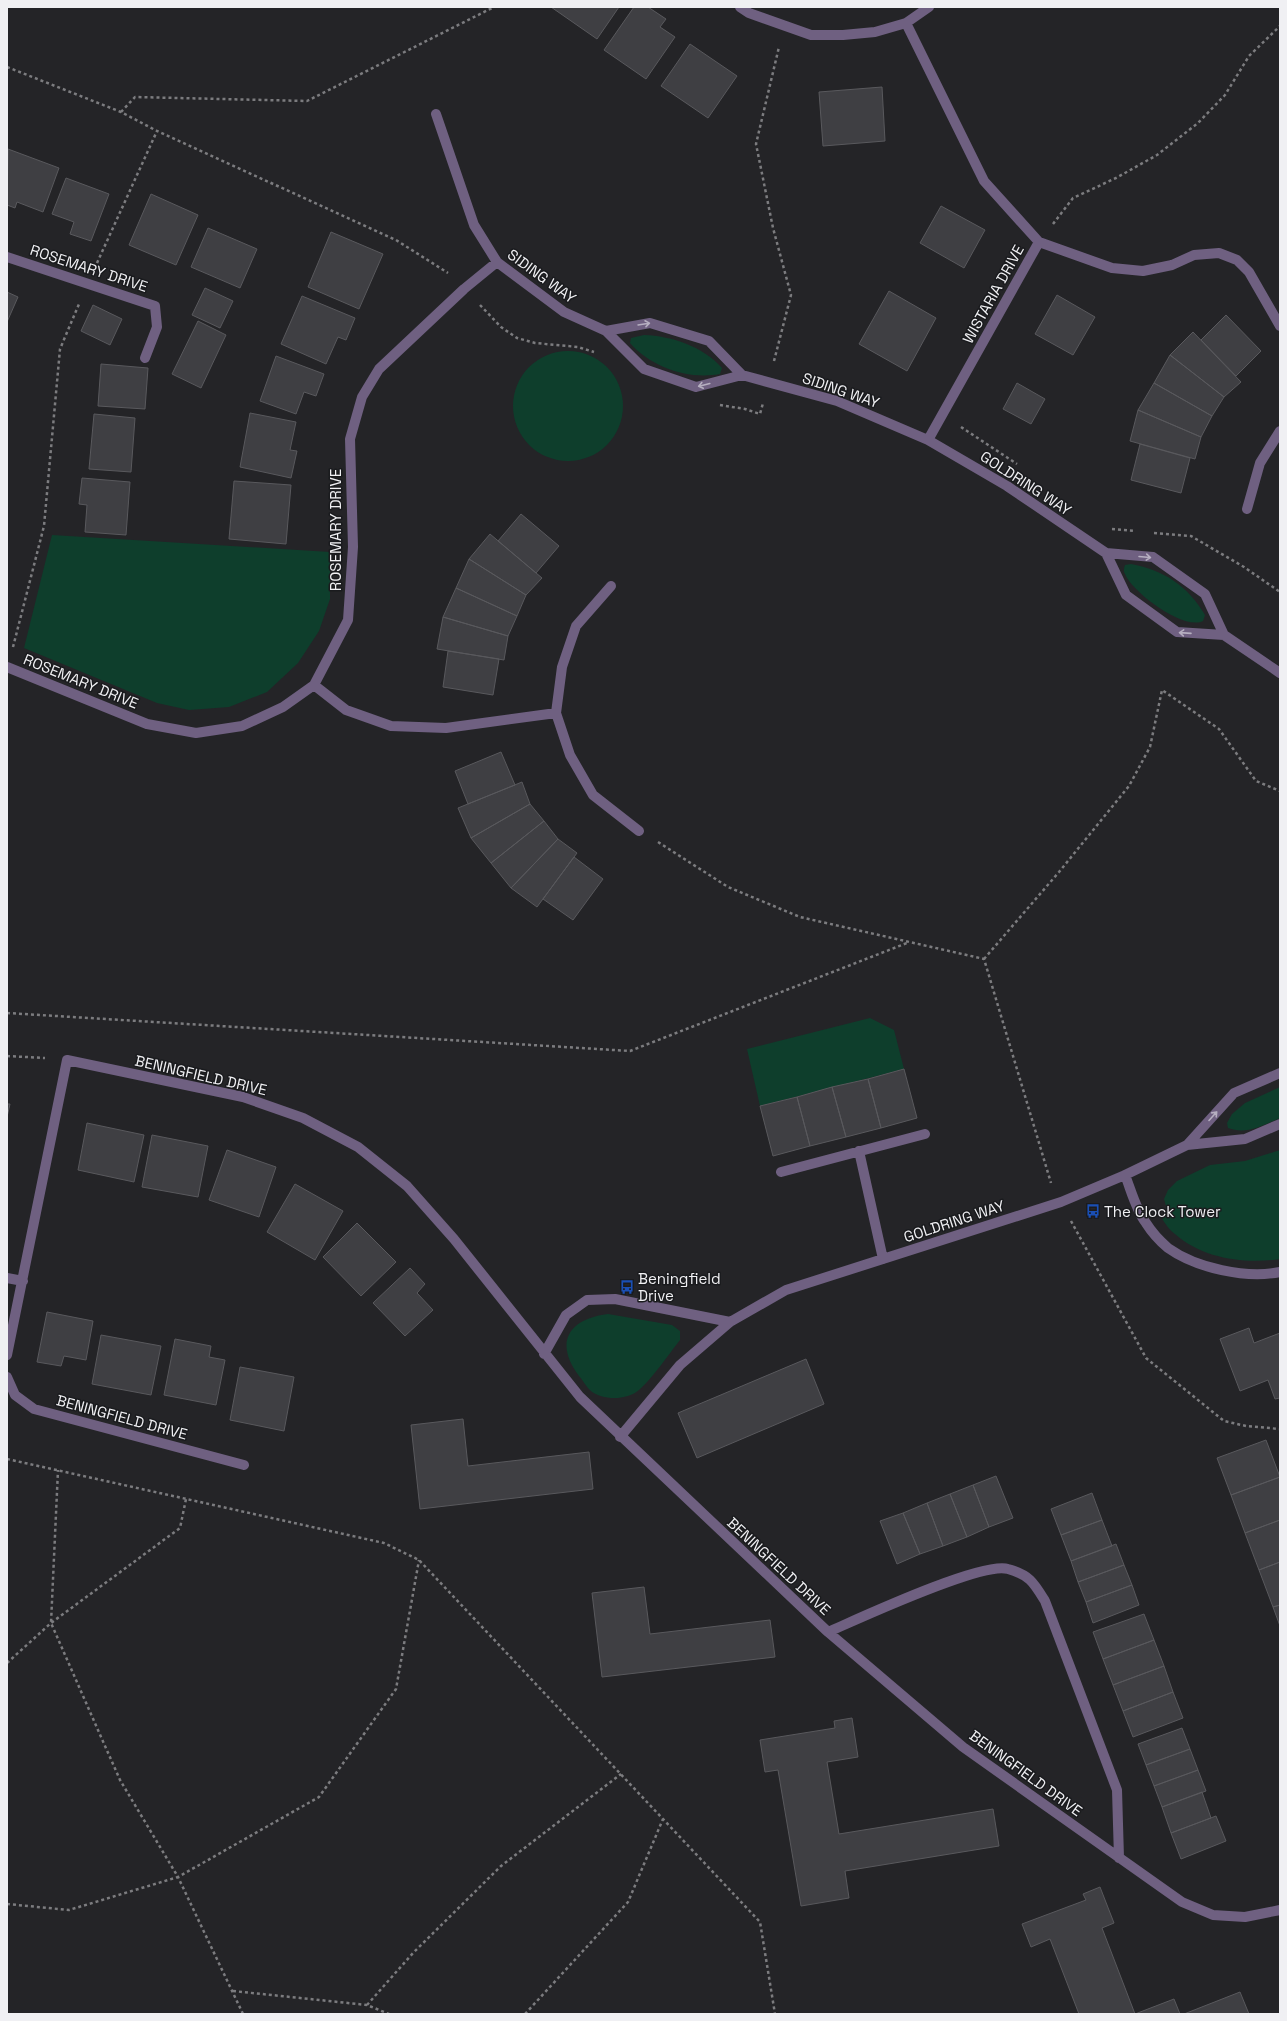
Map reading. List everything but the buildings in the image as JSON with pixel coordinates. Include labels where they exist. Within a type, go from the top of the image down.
[{"type":"street","points":[[740,7],[749,13],[811,35],[843,35],[875,32],[906,23],[929,7]]},
{"type":"street","name":"WISTARIA DRIVE","points":[[906,23],[984,181],[1039,242],[928,440]]},
{"type":"street","name":"SIDING WAY","points":[[436,114],[474,225],[497,262],[564,312],[606,332],[644,369],[696,387],[742,375],[837,401],[928,440]]},
{"type":"street","points":[[1039,242],[1112,268],[1143,271],[1172,265],[1194,255],[1219,253],[1237,260],[1249,272],[1280,326]]},
{"type":"street","name":"ROSEMARY DRIVE","points":[[7,257],[155,306],[157,327],[145,358]]},
{"type":"street","name":"ROSEMARY DRIVE","points":[[7,667],[147,724],[196,733],[242,726],[283,707],[314,685],[348,620],[353,548],[350,438],[362,398],[379,369],[464,289],[497,262]]},
{"type":"street","points":[[606,332],[650,323],[709,341],[742,375]]},
{"type":"street","points":[[1247,509],[1260,463],[1280,431]]},
{"type":"street","name":"GOLDRING WAY","points":[[928,440],[1007,486],[1106,553],[1153,557],[1205,594],[1224,635]]},
{"type":"street","points":[[1106,553],[1126,595],[1177,632],[1224,635],[1280,673]]},
{"type":"street","points":[[611,586],[576,626],[562,667],[556,713],[570,755],[593,795],[639,831]]},
{"type":"street","points":[[314,685],[346,710],[391,726],[446,728],[556,713]]},
{"type":"street","points":[[7,1356],[67,1060]]},
{"type":"street","name":"BENINGFIELD DRIVE","points":[[67,1060],[243,1097],[303,1118],[358,1147],[407,1186],[454,1239],[544,1354],[580,1397],[620,1437],[828,1632],[963,1747],[1182,1902],[1213,1915],[1245,1917],[1280,1910]]},
{"type":"street","name":"GOLDRING WAY","points":[[1187,1145],[1234,1093],[1280,1073]]},
{"type":"street","name":"GOLDRING WAY","points":[[620,1437],[680,1365],[730,1322],[786,1290],[1060,1202],[1125,1175],[1187,1145],[1245,1139],[1280,1124]]},
{"type":"street","points":[[781,1172],[925,1134]]},
{"type":"street","points":[[859,1151],[883,1259]]},
{"type":"street","points":[[1125,1175],[1145,1222],[1168,1247],[1188,1259],[1215,1269],[1247,1273],[1280,1272]]},
{"type":"street","points":[[7,1278],[23,1281]]},
{"type":"street","points":[[544,1354],[566,1315],[587,1300],[615,1299],[730,1322]]},
{"type":"street","name":"BENINGFIELD DRIVE","points":[[7,1377],[15,1395],[34,1409],[244,1465]]},
{"type":"street","points":[[828,1632],[870,1613],[979,1570],[1006,1568],[1032,1580],[1045,1601],[1117,1790],[1119,1858]]},
{"type":"path","points":[[121,112],[135,97],[307,101],[494,7]]},
{"type":"path","points":[[1039,242],[1073,198],[1116,178],[1157,155],[1198,123],[1225,95],[1249,56],[1280,26]]},
{"type":"path","points":[[760,414],[791,295],[773,228],[756,144],[777,50],[786,27]]},
{"type":"path","points":[[7,67],[121,112],[157,131],[396,240],[448,273],[464,289]]},
{"type":"path","points":[[7,667],[44,526],[60,349],[87,283],[157,131]]},
{"type":"path","points":[[942,416],[1022,467]]},
{"type":"path","points":[[1111,529],[1143,532]]},
{"type":"path","points":[[1151,532],[1191,536],[1244,567],[1280,592]]},
{"type":"path","points":[[984,959],[1059,872],[1129,786],[1150,747],[1162,690],[1219,729],[1256,781],[1280,791]]},
{"type":"path","points":[[639,831],[728,887],[792,914],[906,943],[984,959]]},
{"type":"path","points":[[7,1013],[630,1051],[906,943]]},
{"type":"path","points":[[984,959],[1049,1178],[1060,1202],[1146,1358],[1224,1421],[1246,1426],[1280,1429]]},
{"type":"path","points":[[7,1056],[67,1060]]},
{"type":"path","points":[[7,1459],[384,1543],[419,1560],[760,1922],[775,2014]]},
{"type":"path","points":[[58,1470],[51,1623],[120,1780],[178,1877],[234,1991],[243,2014]]},
{"type":"path","points":[[7,1663],[51,1623],[180,1528],[186,1499]]},
{"type":"path","points":[[7,1904],[69,1910],[178,1877],[319,1797],[396,1689],[419,1560]]},
{"type":"path","points":[[367,2005],[413,1953],[500,1866],[621,1774]]},
{"type":"path","points":[[526,2014],[628,1902],[663,1819]]},
{"type":"path","points":[[234,1991],[367,2005],[389,2014]]},
{"type":"green space","points":[[644,335],[676,340],[697,349],[706,354],[722,368],[720,374],[695,375],[671,370],[659,365],[648,359],[630,343],[631,338]]},
{"type":"green space","points":[[568,351],[589,355],[599,360],[607,367],[614,375],[619,385],[623,406],[619,427],[614,437],[607,445],[599,452],[589,457],[568,461],[547,457],[537,452],[529,445],[522,437],[517,427],[513,406],[517,385],[522,375],[529,367],[537,360],[547,355]]},
{"type":"green space","points":[[52,535],[330,552],[330,599],[319,631],[298,663],[267,692],[229,707],[189,710],[157,703],[24,648]]},
{"type":"green space","points":[[1131,564],[1154,570],[1174,581],[1183,588],[1205,615],[1203,621],[1194,623],[1184,620],[1160,608],[1148,599],[1137,590],[1124,573],[1125,565]]},
{"type":"green space","points":[[870,1018],[894,1030],[904,1069],[760,1106],[747,1049]]},
{"type":"green space","points":[[1280,1087],[1280,1118],[1248,1130],[1235,1130],[1228,1128],[1227,1123],[1232,1114],[1245,1103]]},
{"type":"green space","points":[[1280,1150],[1280,1259],[1253,1261],[1239,1260],[1211,1254],[1186,1242],[1167,1226],[1161,1217],[1168,1213],[1164,1199],[1168,1190],[1177,1181],[1210,1165],[1245,1161]]},
{"type":"green space","points":[[608,1314],[672,1325],[680,1331],[680,1340],[660,1366],[639,1390],[629,1396],[609,1398],[591,1391],[571,1364],[567,1353],[569,1334],[575,1327],[583,1321]]},
{"type":"place","name":"The Clock Tower","points":[[1093,1211]]},
{"type":"place","name":"Beningfield Drive","points":[[627,1287]]}]
